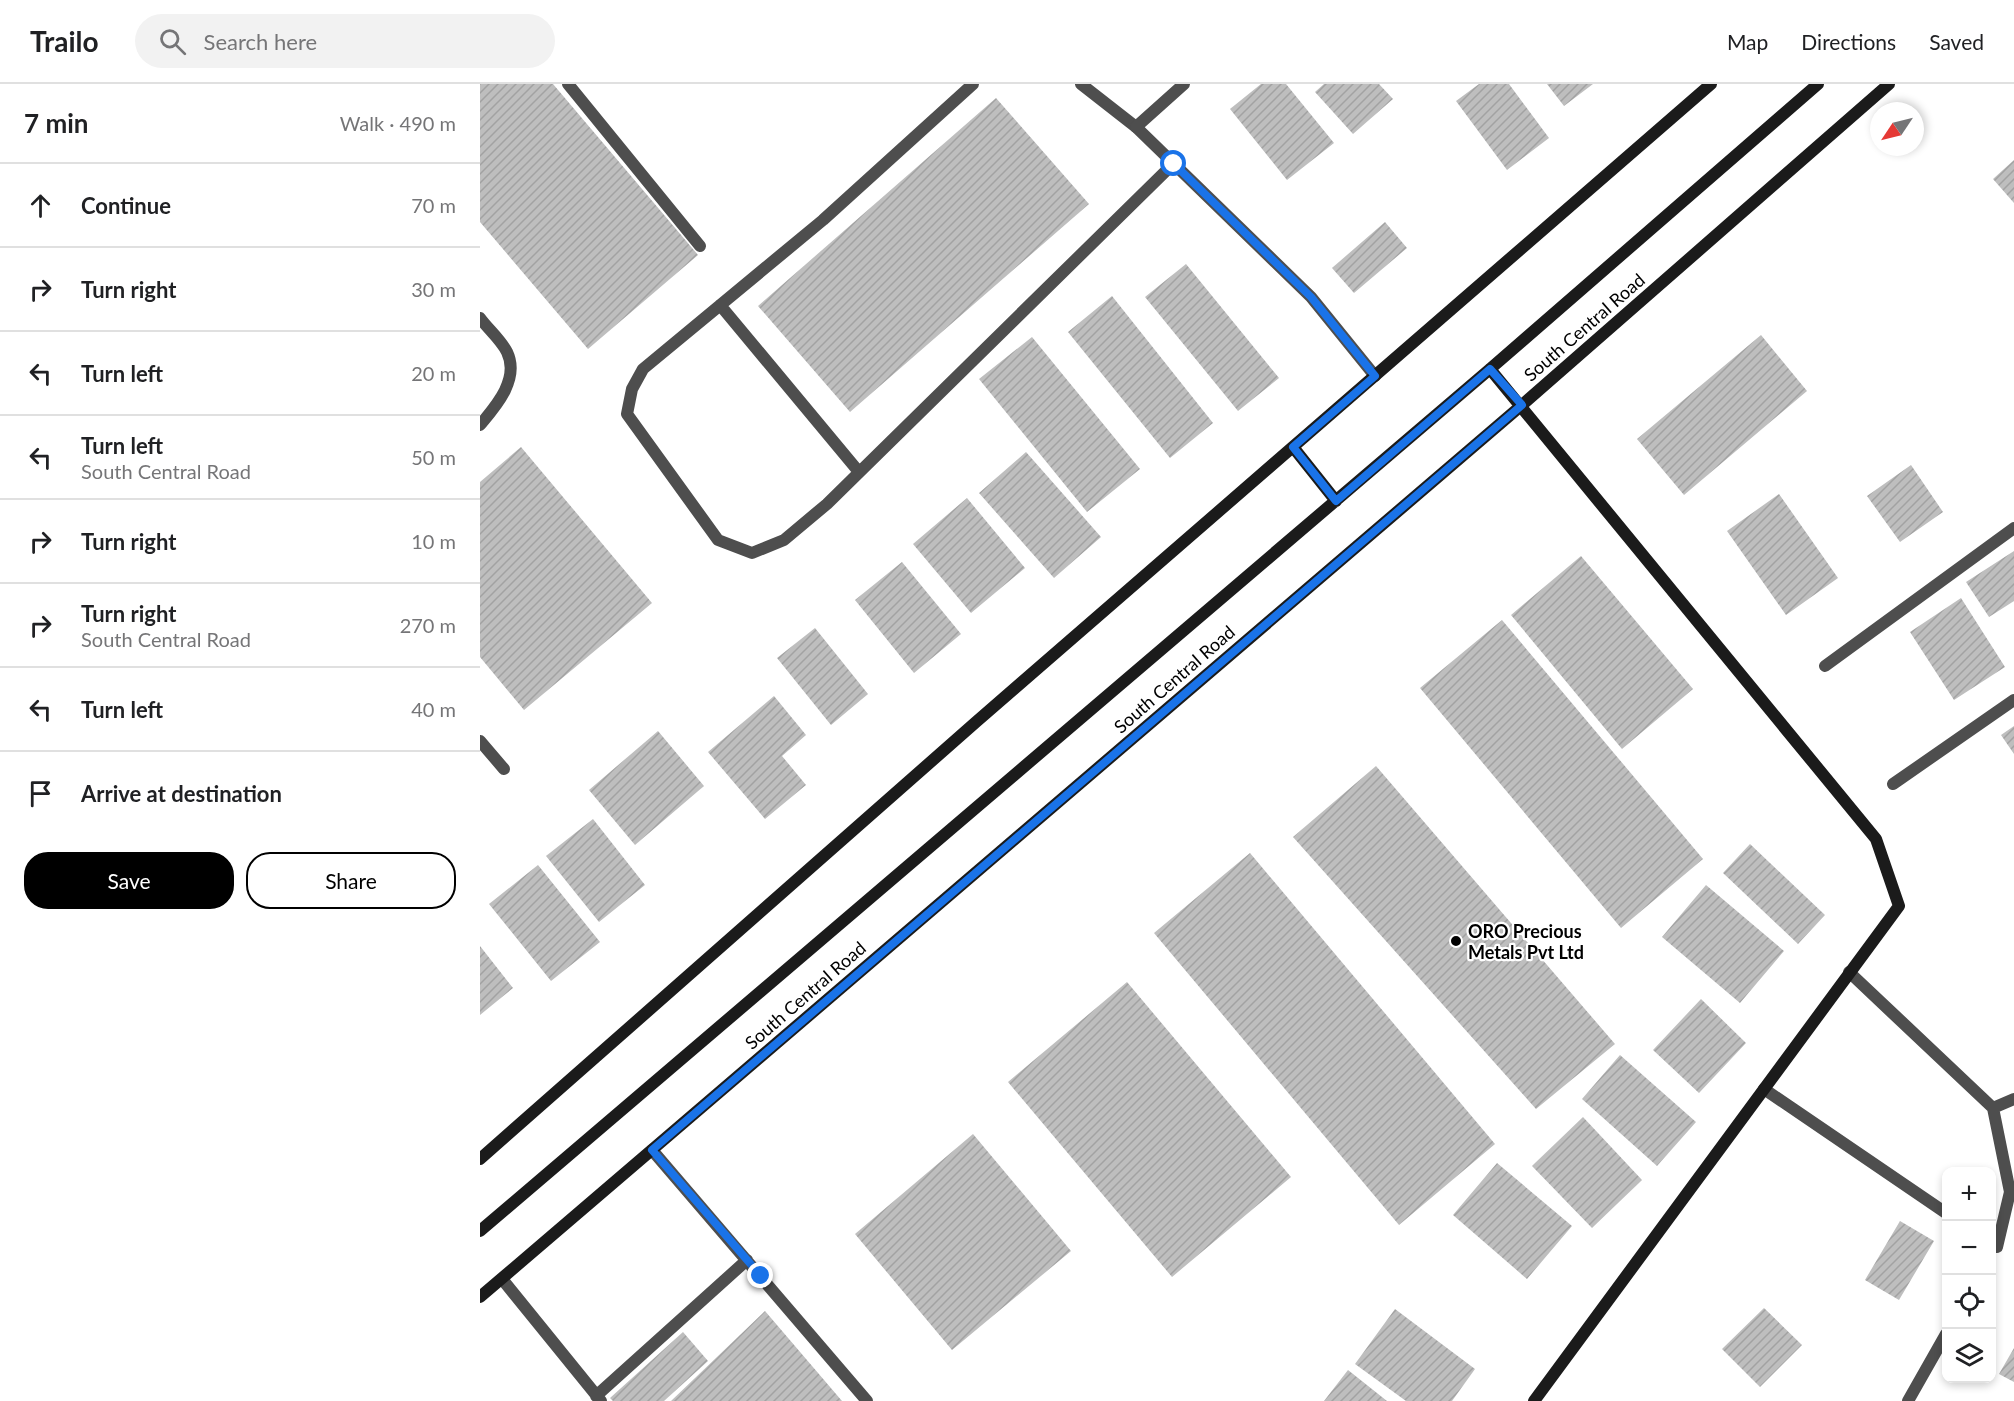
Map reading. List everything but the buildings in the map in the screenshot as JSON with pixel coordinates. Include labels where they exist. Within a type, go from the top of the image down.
[{"type":"main road","points":[[480,1159],[1711,84]]},
{"type":"main road","name":"South Central Road","points":[[480,1231],[1490,369],[1818,84]]},
{"type":"main road","name":"South Central Road","points":[[480,1298],[1522,405],[1889,84]]},
{"type":"main road","points":[[1490,369],[1522,405],[1876,839],[1899,906],[1534,1401]]},
{"type":"main road","points":[[1293,447],[1336,501]]},
{"type":"street","points":[[568,84],[700,246]]},
{"type":"street","points":[[973,84],[823,220],[643,369],[632,388],[627,414],[718,540],[752,553],[784,540],[859,472],[1174,164]]},
{"type":"street","points":[[1081,84],[1136,127],[1311,297],[1375,376]]},
{"type":"street","points":[[1136,127],[1184,84]]},
{"type":"street","points":[[720,306],[859,472]]},
{"type":"street","points":[[480,318],[508,353],[510,378],[498,403],[480,424]]},
{"type":"street","points":[[1825,666],[2014,528]]},
{"type":"street","points":[[1893,784],[2014,700]]},
{"type":"street","points":[[480,741],[504,769]]},
{"type":"street","points":[[1850,972],[1993,1108],[2012,1194],[1996,1240]]},
{"type":"street","points":[[1764,1089],[1942,1210]]},
{"type":"street","points":[[1993,1108],[2014,1099]]},
{"type":"street","points":[[652,1150],[867,1401]]},
{"type":"street","points":[[502,1279],[599,1398],[747,1260]]},
{"type":"street","points":[[1908,1401],[1942,1343]]},
{"type":"place","name":"ORO Precious Metals Pvt Ltd","points":[[1456,941]]},
{"type":"route","points":[[761,1276],[652,1150],[1522,405],[1490,369],[1336,501],[1293,447],[1375,376],[1311,297],[1174,164]]}]
